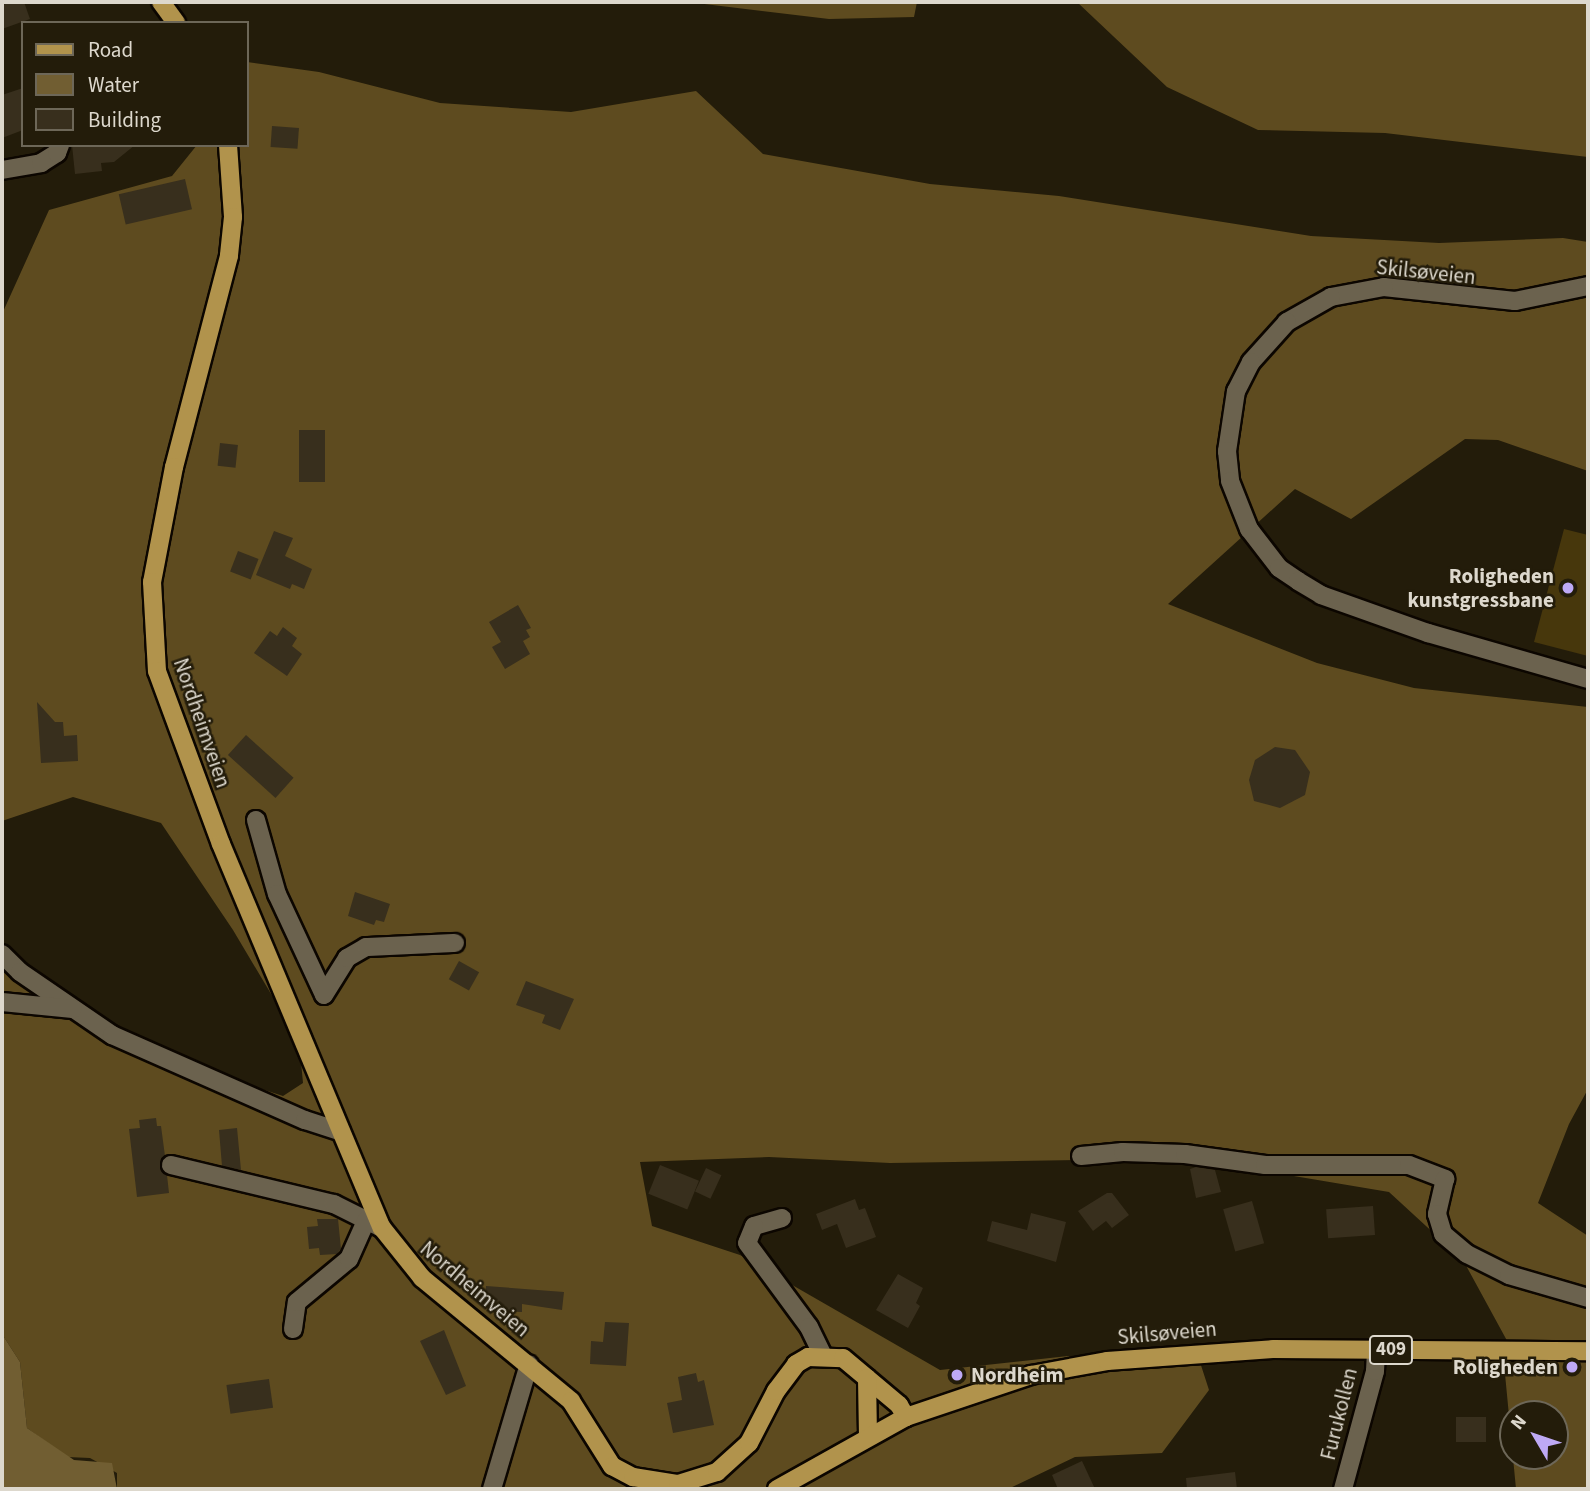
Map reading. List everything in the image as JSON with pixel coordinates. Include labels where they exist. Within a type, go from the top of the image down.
[{"type":"main road","points":[[161,2],[175,21]]},
{"type":"main road","name":"Nordheimveien","points":[[228,147],[233,217],[229,256],[174,467],[152,582],[157,671],[221,844],[341,1132],[374,1224],[422,1278],[529,1364],[577,1409],[612,1466],[633,1476],[678,1484],[717,1472],[733,1460],[748,1443],[796,1364],[822,1354]]},
{"type":"main road","name":"Skilsøveien","points":[[777,1489],[906,1417],[1031,1375],[1107,1361],[1194,1352],[1588,1351]]},
{"type":"main road","points":[[822,1354],[843,1358],[906,1417]]},
{"type":"main road","points":[[867,1378],[868,1436]]},
{"type":"street","points":[[2,170],[41,163],[57,153],[59,147]]},
{"type":"street","name":"Skilsøveien","points":[[1588,286],[1515,300],[1384,286],[1331,297],[1287,322],[1251,362],[1234,401],[1227,451],[1230,481],[1248,529],[1279,568],[1298,581],[1321,595],[1428,633],[1588,679]]},
{"type":"street","points":[[256,820],[277,894],[324,995],[347,958],[366,947],[455,943]]},
{"type":"street","points":[[2,954],[72,1009],[112,1035],[305,1120],[341,1132]]},
{"type":"street","points":[[2,1002],[72,1009]]},
{"type":"street","points":[[1081,1156],[1123,1152],[1265,1165],[1409,1165],[1445,1179],[1437,1214],[1443,1234],[1467,1254],[1509,1275],[1588,1298]]},
{"type":"street","points":[[171,1166],[334,1204],[374,1224],[349,1259],[297,1302],[293,1329]]},
{"type":"street","points":[[782,1219],[754,1226],[747,1243],[809,1327],[822,1354]]},
{"type":"street","name":"Furukollen","points":[[1343,1489],[1375,1371],[1376,1350]]},
{"type":"street","name":"Nordheimveien","points":[[492,1489],[529,1364]]},
{"type":"shaded area","points":[[688,2],[917,2],[914,17],[829,19]]},
{"type":"shaded area","points":[[1077,2],[1588,2],[1588,157],[1385,133],[1258,130],[1167,87]]},
{"type":"shaded area","points":[[248,62],[319,72],[440,103],[571,112],[696,91],[763,154],[930,184],[1059,196],[1311,236],[1439,243],[1563,238],[1588,242],[1588,471],[1498,440],[1465,439],[1351,519],[1295,489],[1168,604],[1317,663],[1414,688],[1588,707],[1588,1089],[1569,1124],[1538,1203],[1588,1236],[1588,1489],[1516,1489],[1514,1470],[1569,1470],[1569,1400],[1507,1400],[1505,1374],[1517,1359],[1463,1260],[1389,1192],[1264,1171],[1140,1159],[890,1163],[769,1157],[640,1162],[652,1226],[740,1255],[940,1370],[1068,1356],[1198,1356],[1209,1390],[1162,1453],[1075,1457],[1008,1489],[117,1489],[117,1473],[90,1458],[67,1457],[27,1428],[20,1362],[2,1334],[2,944],[48,995],[161,1056],[283,1096],[303,1083],[299,1041],[233,930],[161,823],[73,797],[2,821],[2,314],[49,210],[172,176],[195,147],[248,147]]},
{"type":"shaded area","name":"Roligheden kunstgressbane","points":[[1564,529],[1588,535],[1588,656],[1534,642]]},
{"type":"water","points":[[2,1334],[20,1362],[27,1428],[74,1460],[112,1463],[117,1489],[2,1489]]},
{"type":"building","points":[[24,2],[30,19],[2,29],[2,5]]},
{"type":"building","points":[[21,89],[21,131],[2,138],[2,95]]},
{"type":"building","points":[[272,126],[299,128],[297,149],[271,147]]},
{"type":"building","points":[[72,147],[133,147],[114,162],[101,163],[102,171],[75,174]]},
{"type":"building","points":[[185,179],[192,209],[126,225],[119,194]]},
{"type":"building","points":[[299,430],[325,430],[325,482],[299,482]]},
{"type":"building","points":[[220,443],[238,445],[235,468],[218,466]]},
{"type":"building","points":[[274,531],[293,538],[285,556],[312,569],[304,589],[292,584],[290,589],[256,575]]},
{"type":"building","points":[[238,551],[259,559],[251,579],[230,572]]},
{"type":"building","points":[[518,605],[531,628],[526,630],[530,637],[523,641],[530,654],[505,669],[492,647],[501,642],[489,622]]},
{"type":"building","points":[[283,627],[297,638],[292,646],[302,654],[287,676],[254,653],[270,631],[277,636]]},
{"type":"building","points":[[37,702],[55,722],[63,722],[64,736],[77,735],[78,761],[41,763]]},
{"type":"building","points":[[246,735],[294,778],[275,798],[228,755]]},
{"type":"building","points":[[1275,747],[1295,750],[1310,772],[1305,795],[1280,808],[1254,801],[1249,780],[1255,760]]},
{"type":"building","points":[[355,892],[390,904],[384,922],[376,920],[374,925],[348,916]]},
{"type":"building","points":[[459,961],[479,972],[469,991],[449,979]]},
{"type":"building","points":[[526,981],[574,999],[560,1030],[542,1023],[545,1015],[516,1005]]},
{"type":"building","points":[[156,1118],[157,1126],[161,1126],[165,1156],[160,1168],[167,1175],[169,1193],[137,1197],[129,1129],[140,1128],[139,1120]]},
{"type":"building","points":[[237,1128],[241,1170],[222,1166],[219,1130]]},
{"type":"building","points":[[660,1165],[699,1181],[687,1209],[648,1194]]},
{"type":"building","points":[[1196,1167],[1215,1170],[1221,1192],[1196,1198],[1190,1169]]},
{"type":"building","points":[[706,1168],[721,1175],[710,1199],[695,1192]]},
{"type":"building","points":[[1107,1193],[1112,1193],[1129,1215],[1112,1228],[1106,1221],[1093,1231],[1078,1211]]},
{"type":"building","points":[[855,1199],[859,1210],[865,1208],[876,1237],[846,1248],[837,1224],[822,1230],[816,1214]]},
{"type":"building","points":[[1252,1201],[1264,1243],[1235,1252],[1223,1209]]},
{"type":"building","points":[[1373,1206],[1375,1235],[1328,1238],[1326,1209]]},
{"type":"building","points":[[1031,1213],[1066,1222],[1056,1262],[987,1241],[992,1221],[1027,1230]]},
{"type":"building","points":[[317,1219],[338,1219],[341,1249],[337,1254],[320,1255],[319,1248],[309,1249],[307,1227],[318,1226]]},
{"type":"building","points":[[898,1274],[923,1288],[916,1303],[920,1306],[908,1328],[876,1310]]},
{"type":"building","points":[[486,1286],[564,1292],[562,1310],[522,1304],[522,1312],[493,1311],[493,1300],[485,1299]]},
{"type":"building","points":[[605,1322],[629,1323],[626,1366],[590,1364],[591,1341],[603,1342]]},
{"type":"building","points":[[444,1330],[466,1386],[446,1395],[420,1341]]},
{"type":"building","points":[[696,1373],[698,1382],[704,1380],[714,1425],[673,1433],[667,1403],[682,1400],[678,1377]]},
{"type":"building","points":[[269,1379],[273,1408],[230,1414],[226,1385]]},
{"type":"building","points":[[1456,1417],[1486,1417],[1486,1442],[1456,1442]]},
{"type":"building","points":[[1082,1461],[1095,1489],[1058,1489],[1052,1475]]},
{"type":"building","points":[[1235,1472],[1237,1489],[1187,1489],[1186,1478]]},
{"type":"place","name":"Roligheden kunstgressbane","points":[[1568,588]]},
{"type":"place","name":"Roligheden","points":[[1572,1367]]},
{"type":"place","name":"Nordheim","points":[[957,1375]]}]
